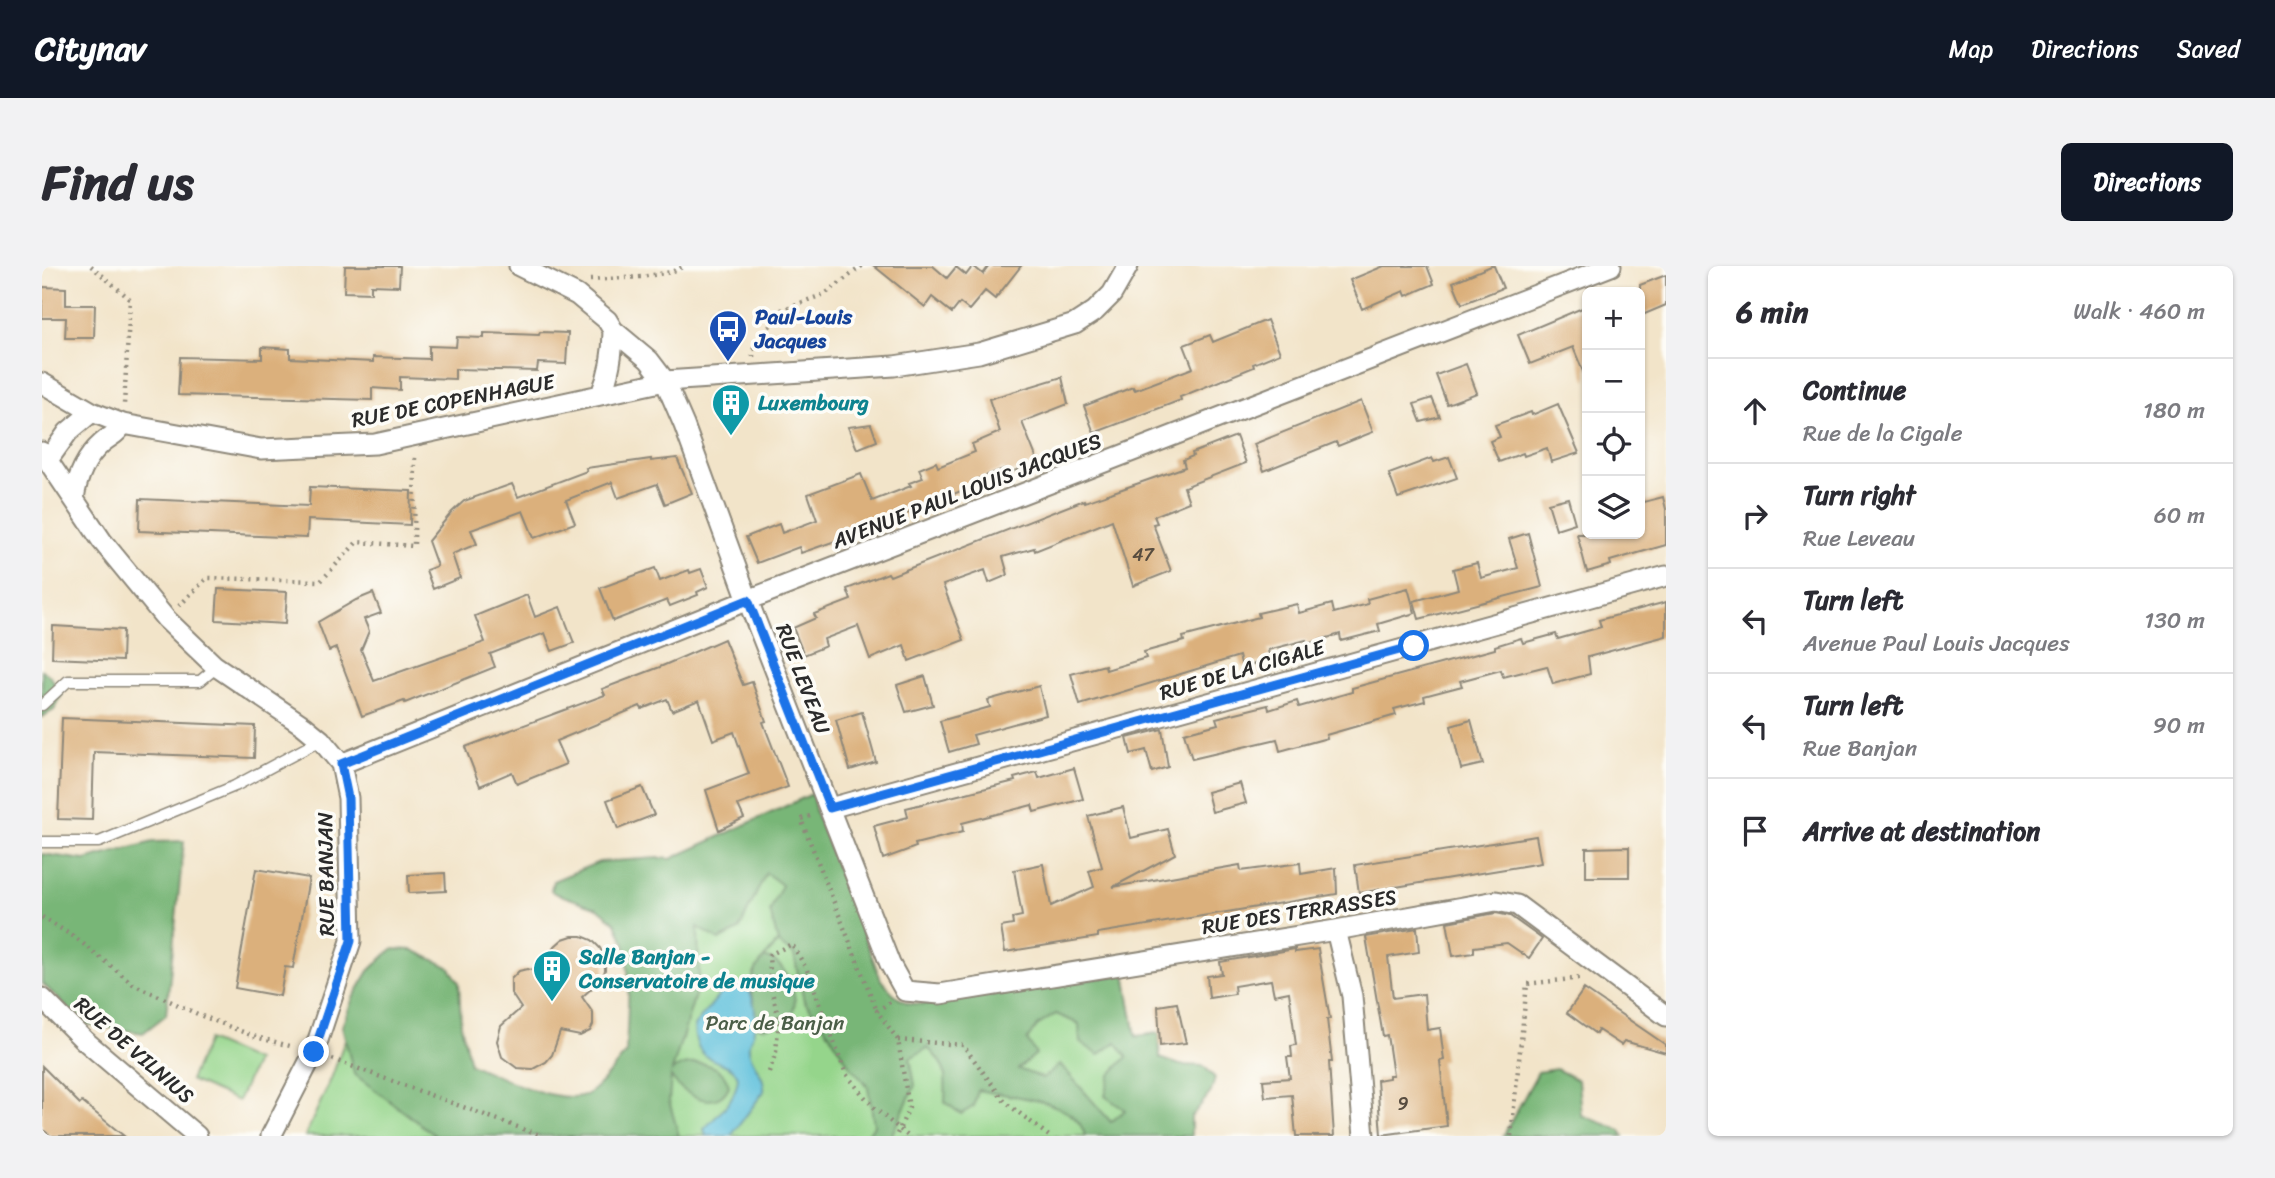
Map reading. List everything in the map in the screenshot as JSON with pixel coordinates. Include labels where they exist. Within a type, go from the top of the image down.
[{"type":"street","name":"RUE LEVEAU","points":[[519,266],[566,289],[607,320],[613,330],[649,360],[665,380],[890,964],[905,991]]},
{"type":"street","name":"RUE DE COPENHAGUE","points":[[42,383],[92,412],[123,424],[261,449],[375,444],[665,380],[894,366],[979,353],[1075,324],[1096,311],[1112,294],[1128,266]]},
{"type":"street","name":"AVENUE PAUL LOUIS JACQUES","points":[[341,764],[748,600],[1611,266]]},
{"type":"street","points":[[601,394],[609,376],[613,330]]},
{"type":"street","points":[[92,412],[45,456],[102,541],[166,619],[216,667],[304,726],[321,740],[341,764]]},
{"type":"street","points":[[74,499],[82,468],[103,442],[117,434],[123,424]]},
{"type":"street","name":"RUE DE LA CIGALE","points":[[830,808],[1666,576]]},
{"type":"street","name":"RUE BANJAN","points":[[271,1136],[314,1052],[351,941],[348,798],[341,764]]},
{"type":"street","name":"RUE DES TERRASSES","points":[[905,991],[940,994],[1336,930],[1496,901],[1517,905],[1666,1016]]},
{"type":"street","points":[[1336,930],[1352,996],[1364,1136]]},
{"type":"street","name":"RUE DE VILNIUS","points":[[42,998],[84,1040],[197,1136]]},
{"type":"lane","points":[[42,705],[68,681],[200,681],[216,667]]},
{"type":"lane","points":[[42,842],[99,842],[235,786],[321,740]]},
{"type":"path","points":[[91,266],[130,299],[123,424]]},
{"type":"path","points":[[566,289],[594,278],[641,277],[671,272],[685,266]]},
{"type":"path","points":[[753,375],[753,350],[781,310],[825,294],[862,266]]},
{"type":"path","points":[[166,619],[207,578],[321,581],[357,542],[414,546],[417,486],[415,435]]},
{"type":"path","points":[[830,808],[801,819],[877,1011],[898,1040],[909,1108],[896,1136]]},
{"type":"path","points":[[42,917],[76,937],[133,984],[202,1016],[256,1037],[314,1052],[542,1136]]},
{"type":"path","points":[[769,1073],[776,1052],[779,1019],[771,988],[769,955],[792,944],[807,970],[846,1074],[873,1107],[908,1136]]},
{"type":"path","points":[[1511,1136],[1527,984],[1611,975]]},
{"type":"path","points":[[877,1011],[905,991]]},
{"type":"path","points":[[898,1040],[963,1045],[1005,1102],[1049,1136]]},
{"type":"green space","points":[[42,670],[50,676],[62,694],[54,710],[42,717]]},
{"type":"green space","name":"Parc de Banjan","points":[[812,794],[816,814],[881,980],[900,999],[920,1004],[939,1003],[1125,974],[1136,1036],[1159,1033],[1163,1136],[654,1136],[671,859]]},
{"type":"green space","points":[[812,794],[816,814],[881,980],[900,999],[918,1004],[939,1003],[1125,974],[1136,1037],[1159,1033],[1160,1058],[1180,1065],[1204,1066],[1215,1078],[1211,1092],[1191,1117],[1191,1136],[1085,1136],[1079,1123],[1056,1107],[1040,1101],[978,1090],[974,1106],[961,1114],[945,1102],[944,1072],[928,1048],[910,1058],[915,1085],[891,1136],[867,1136],[874,1125],[868,1087],[849,1065],[825,1027],[804,1001],[794,955],[778,943],[767,955],[778,942],[770,911],[782,885],[766,873],[739,930],[719,940],[698,927],[699,982],[672,1071],[688,1064],[705,1064],[720,1071],[729,1086],[724,1094],[708,1100],[691,1095],[671,1077],[669,1101],[679,1136],[436,1136],[354,1074],[342,1026],[353,998],[369,971],[392,949],[413,950],[449,967],[459,982],[461,1025],[470,1064],[543,1093],[573,1097],[590,1093],[626,1053],[629,981],[625,944],[616,923],[598,908],[554,893],[551,890],[553,881],[599,862],[671,859]],"holes":[[[1056,1014],[1079,1024],[1080,1042],[1099,1055],[1116,1042],[1127,1057],[1110,1075],[1105,1096],[1125,1110],[1111,1122],[1060,1064],[1043,1078],[1018,1069],[1036,1054],[1027,1040],[1037,1026]]]},
{"type":"green space","points":[[184,841],[166,1015],[143,1033],[84,1024],[42,983],[42,854],[85,860],[153,842]]},
{"type":"green space","points":[[764,958],[778,964],[789,978],[795,1004],[788,1017],[775,1024],[759,1027],[752,981]]},
{"type":"green space","points":[[347,1034],[571,1136],[305,1136],[331,1079]]},
{"type":"green space","points":[[208,1040],[256,1061],[238,1101],[190,1080]]},
{"type":"green space","points":[[1556,1069],[1578,1080],[1581,1115],[1621,1130],[1624,1136],[1503,1136],[1538,1072]]},
{"type":"water","points":[[735,986],[746,987],[754,1003],[755,1022],[749,1050],[762,1079],[764,1091],[731,1136],[706,1136],[704,1129],[734,1094],[738,1078],[729,1067],[707,1057],[700,1050],[694,1026],[720,994]]},
{"type":"building","points":[[345,266],[400,266],[399,286],[371,285],[371,293],[344,292]]},
{"type":"building","points":[[874,266],[933,266],[947,278],[956,267],[966,275],[973,266],[983,274],[989,266],[1021,266],[995,299],[985,291],[969,310],[960,303],[952,313],[932,297],[925,307]]},
{"type":"building","points":[[1384,266],[1427,266],[1434,284],[1406,296],[1404,291],[1362,309],[1350,280]]},
{"type":"building","points":[[1494,266],[1503,288],[1462,304],[1453,282]]},
{"type":"building","points":[[1666,275],[1666,305],[1645,314],[1645,287],[1640,285]]},
{"type":"building","points":[[42,287],[66,288],[66,305],[95,305],[94,338],[65,338],[66,318],[42,318]]},
{"type":"building","points":[[1582,308],[1582,369],[1573,347],[1530,364],[1518,335]]},
{"type":"building","points":[[1267,320],[1280,353],[1253,364],[1254,367],[1180,397],[1181,400],[1094,433],[1084,406],[1193,368],[1184,345],[1210,335],[1213,342]]},
{"type":"building","points":[[540,332],[568,333],[566,364],[538,363],[537,371],[455,369],[455,379],[400,377],[400,390],[372,388],[372,400],[178,395],[180,357],[262,359],[262,347],[290,349],[290,358],[373,362],[373,357],[429,359],[429,346],[456,347],[457,337],[484,338],[484,333],[539,335]]},
{"type":"building","points":[[1466,364],[1477,393],[1447,404],[1436,375]]},
{"type":"building","points":[[1062,377],[1068,404],[1022,422],[1038,462],[1006,474],[1004,469],[972,481],[973,486],[867,530],[801,553],[799,547],[757,563],[746,537],[779,524],[782,533],[817,520],[808,494],[861,474],[872,501],[911,486],[909,483],[923,478],[919,469],[936,462],[938,467],[975,452],[972,444],[1000,432],[989,399]]},
{"type":"building","points":[[1432,398],[1440,417],[1421,422],[1414,404]]},
{"type":"building","points":[[1361,401],[1373,432],[1338,446],[1336,442],[1264,471],[1254,444]]},
{"type":"building","points":[[1558,404],[1579,453],[1551,462],[1547,448],[1499,462],[1490,441],[1500,437],[1495,425],[1531,412],[1532,415]]},
{"type":"building","points":[[871,424],[877,441],[857,449],[848,427]]},
{"type":"building","points":[[1236,436],[1246,463],[1184,487],[1189,502],[1154,516],[1157,523],[1153,524],[1171,571],[1133,586],[1112,520],[1035,551],[1034,548],[1003,557],[1008,575],[989,583],[985,570],[943,585],[964,640],[909,661],[904,645],[870,659],[858,626],[824,639],[826,646],[804,655],[793,628],[816,618],[814,614],[851,600],[847,589],[888,573],[890,576],[1084,500],[1085,502],[1185,467],[1183,460],[1193,456],[1192,453]]},
{"type":"building","points":[[1449,457],[1457,478],[1398,498],[1389,474],[1432,458],[1434,462]]},
{"type":"building","points":[[677,458],[692,493],[665,504],[657,484],[618,498],[612,482],[566,500],[575,523],[534,538],[523,511],[471,530],[477,544],[452,554],[460,578],[433,589],[426,570],[437,566],[428,541],[464,501],[512,484],[518,497],[587,471],[586,468]]},
{"type":"building","points":[[310,487],[411,491],[410,525],[308,520],[307,538],[139,531],[140,499],[309,506]]},
{"type":"building","points":[[1663,497],[1666,509],[1666,545],[1610,561],[1611,565],[1587,572],[1577,534],[1582,534],[1582,539],[1645,539],[1645,502]]},
{"type":"building","points":[[1568,498],[1575,523],[1556,529],[1548,503]]},
{"type":"building","points":[[1528,533],[1542,587],[1419,619],[1414,601],[1458,589],[1453,569],[1477,563],[1481,578],[1518,568],[1509,539]]},
{"type":"building","points":[[655,568],[660,581],[689,570],[690,573],[701,569],[708,587],[697,592],[698,595],[670,606],[667,600],[613,621],[600,588]]},
{"type":"building","points":[[1408,588],[1415,613],[1378,624],[1380,631],[1341,641],[1340,634],[1307,644],[1306,640],[1268,650],[1270,660],[1242,667],[1239,656],[1080,705],[1071,674],[1105,665],[1106,670],[1146,658],[1144,652],[1184,641],[1183,637],[1259,617],[1258,613],[1297,604],[1299,613],[1332,604],[1334,613],[1368,604],[1367,599]]},
{"type":"building","points":[[218,589],[287,592],[285,624],[216,620]]},
{"type":"building","points":[[373,593],[381,613],[364,619],[369,631],[361,650],[374,681],[485,642],[475,616],[527,595],[535,617],[560,607],[574,643],[552,651],[545,633],[490,654],[495,667],[405,703],[404,701],[362,716],[336,648],[329,651],[318,622]]},
{"type":"building","points":[[1666,602],[1666,636],[1588,657],[1590,674],[1553,684],[1547,666],[1503,677],[1501,670],[1460,681],[1462,686],[1424,696],[1425,701],[1394,709],[1396,715],[1280,751],[1277,739],[1192,759],[1184,733],[1218,724],[1216,718],[1268,705],[1269,710],[1297,701],[1299,707],[1352,692],[1352,688],[1495,649],[1495,646],[1521,638],[1523,643],[1556,634],[1558,639],[1601,627],[1599,620]]},
{"type":"building","points":[[53,626],[123,630],[122,661],[52,658]]},
{"type":"building","points":[[724,639],[743,685],[752,682],[766,721],[763,722],[788,787],[738,805],[744,818],[719,830],[706,790],[749,774],[734,732],[713,740],[699,700],[672,711],[667,699],[642,709],[640,706],[556,741],[566,764],[517,784],[512,772],[480,786],[465,747],[605,695],[602,689]]},
{"type":"building","points":[[925,676],[933,705],[906,712],[897,685]]},
{"type":"building","points":[[1039,686],[1046,715],[973,735],[976,744],[949,752],[940,721],[990,707],[988,700]]},
{"type":"building","points":[[862,712],[876,762],[850,770],[836,720]]},
{"type":"building","points":[[62,718],[255,726],[254,758],[94,752],[92,820],[58,819]]},
{"type":"building","points":[[1471,720],[1483,764],[1461,769],[1451,726]]},
{"type":"building","points":[[1162,729],[1168,767],[1152,772],[1146,750],[1131,754],[1127,738]]},
{"type":"building","points":[[1074,768],[1083,799],[1034,812],[1032,805],[962,823],[963,832],[915,844],[916,847],[883,859],[874,826],[908,817],[906,808],[1015,781],[1014,778],[1037,772],[1039,778]]},
{"type":"building","points":[[1240,783],[1246,803],[1212,812],[1207,792]]},
{"type":"building","points":[[642,787],[654,815],[618,829],[607,800]]},
{"type":"building","points":[[1123,807],[1131,838],[1168,829],[1175,854],[1113,887],[1240,865],[1241,871],[1300,863],[1301,874],[1336,868],[1337,894],[1098,933],[1098,937],[1005,952],[1001,927],[1013,925],[1012,918],[1022,916],[1014,870],[1043,864],[1051,906],[1094,887],[1089,871],[1102,867],[1088,816]]},
{"type":"building","points":[[1536,836],[1541,863],[1359,893],[1355,865]]},
{"type":"building","points":[[1629,847],[1629,877],[1586,877],[1586,848]]},
{"type":"building","points":[[256,869],[309,878],[293,968],[285,967],[280,996],[235,988]]},
{"type":"building","points":[[445,873],[446,891],[409,893],[408,875]]},
{"type":"building","points":[[1496,913],[1510,916],[1542,939],[1529,958],[1507,943],[1474,947],[1474,953],[1453,956],[1447,922]]},
{"type":"building","points":[[1417,928],[1419,952],[1388,957],[1393,998],[1424,994],[1427,1030],[1440,1028],[1444,1060],[1440,1061],[1447,1126],[1381,1135],[1377,1080],[1393,1075],[1387,1035],[1383,1036],[1366,937]]},
{"type":"building","name":"Salle Banjan - Conservatoire de musique","points":[[572,936],[592,940],[605,958],[602,979],[582,997],[593,1013],[593,1025],[590,1031],[580,1036],[560,1032],[552,1055],[546,1062],[533,1069],[517,1068],[502,1057],[497,1041],[501,1026],[521,1008],[511,993],[511,979],[519,971],[527,969],[547,973],[549,956],[554,947],[563,939]]},
{"type":"building","points":[[1295,949],[1295,952],[1318,949],[1330,1019],[1327,1019],[1332,1062],[1329,1062],[1334,1136],[1296,1136],[1292,1095],[1265,1097],[1263,1080],[1290,1078],[1287,1057],[1292,1057],[1291,1046],[1296,1045],[1289,992],[1274,995],[1271,980],[1234,986],[1235,994],[1209,998],[1207,976],[1222,974],[1220,962]]},
{"type":"building","points":[[1584,989],[1666,1045],[1666,1053],[1624,1041],[1621,1045],[1598,1030],[1596,1034],[1567,1013]]},
{"type":"building","points":[[1177,1003],[1186,1043],[1160,1046],[1158,1006]]},
{"type":"building","points":[[42,1066],[80,1104],[82,1102],[124,1136],[51,1136],[42,1129]]},
{"type":"place","name":"Paul-Louis Jacques","points":[[728,363]]},
{"type":"place","name":"Luxembourg","points":[[731,437]]},
{"type":"place","name":"Salle Banjan - Conservatoire de musique","points":[[552,1003]]},
{"type":"route","points":[[314,1052],[351,941],[348,798],[341,764],[748,600],[830,808],[1414,646]]}]
